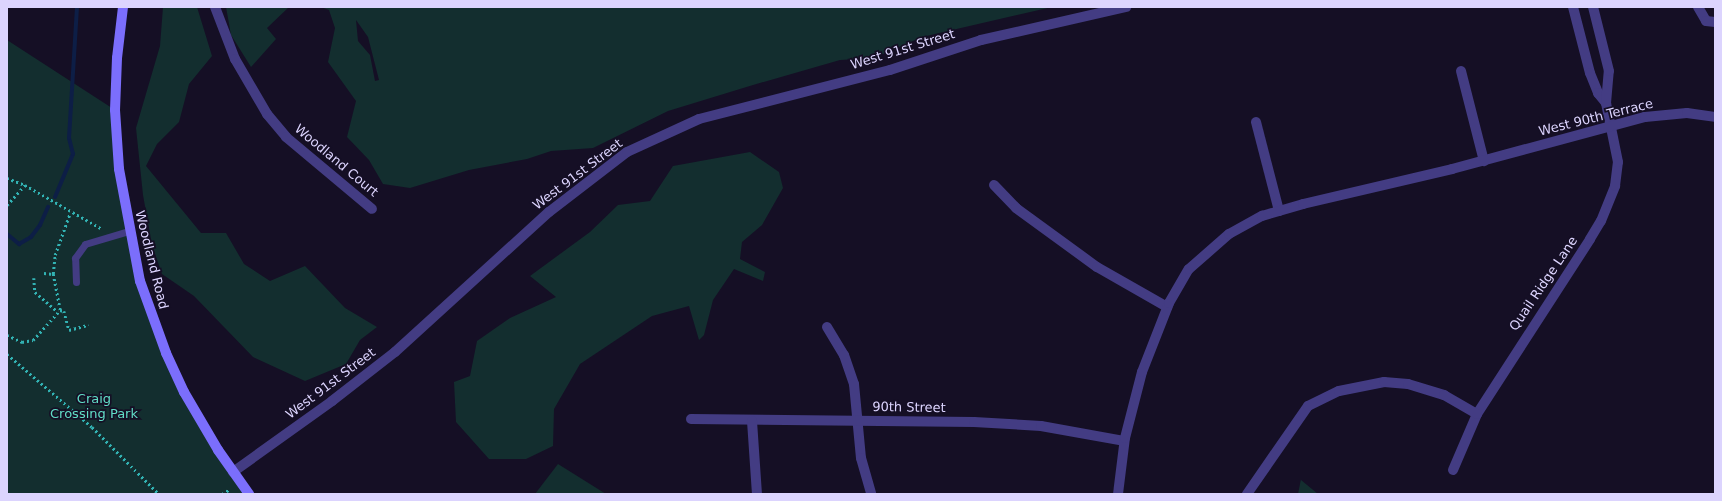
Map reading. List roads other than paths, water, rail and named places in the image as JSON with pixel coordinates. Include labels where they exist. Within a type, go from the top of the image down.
[{"type":"main road","name":"Woodland Road","points":[[123,7],[115,110],[119,169],[129,231],[140,281],[166,353],[184,392],[233,472],[249,494]]},
{"type":"street","name":"Woodland Court","points":[[215,7],[235,59],[267,114],[312,160],[372,209]]},
{"type":"street","name":"West 91st Street","points":[[233,472],[332,402],[395,352],[548,212],[627,152],[699,119],[890,70],[981,40],[1126,7]]},
{"type":"street","name":"Quail Ridge Lane","points":[[1573,7],[1590,73],[1598,92],[1606,103]]},
{"type":"street","name":"Quail Ridge Lane","points":[[1453,470],[1477,414],[1601,221],[1615,186],[1618,162],[1606,103],[1609,71],[1593,7]]},
{"type":"street","points":[[1698,7],[1706,20],[1715,22]]},
{"type":"street","points":[[1461,72],[1484,161]]},
{"type":"street","name":"West 90th Terrace","points":[[1118,494],[1124,441],[1142,372],[1167,307],[1189,269],[1224,239],[1262,216],[1279,211],[1484,161],[1645,117],[1687,113],[1715,117]]},
{"type":"street","points":[[1256,122],[1279,211]]},
{"type":"street","points":[[994,185],[1016,208],[1097,267],[1167,307]]},
{"type":"street","points":[[827,327],[844,355],[854,384],[860,458],[871,494]]},
{"type":"street","points":[[1247,494],[1308,406],[1339,391],[1384,382],[1426,388],[1444,395],[1477,414]]},
{"type":"street","name":"90th Street","points":[[691,419],[858,420],[1041,426],[1124,441]]},
{"type":"street","points":[[752,420],[757,494]]},
{"type":"lane","points":[[76,282],[75,258],[85,244],[107,236],[129,231]]},
{"type":"waterway","points":[[55,197],[73,154],[69,138],[77,7]]},
{"type":"waterway","points":[[7,234],[19,244],[31,237],[40,225],[48,207]]},
{"type":"park label","name":"Craig Crossing Park","points":[[94,408]]}]
